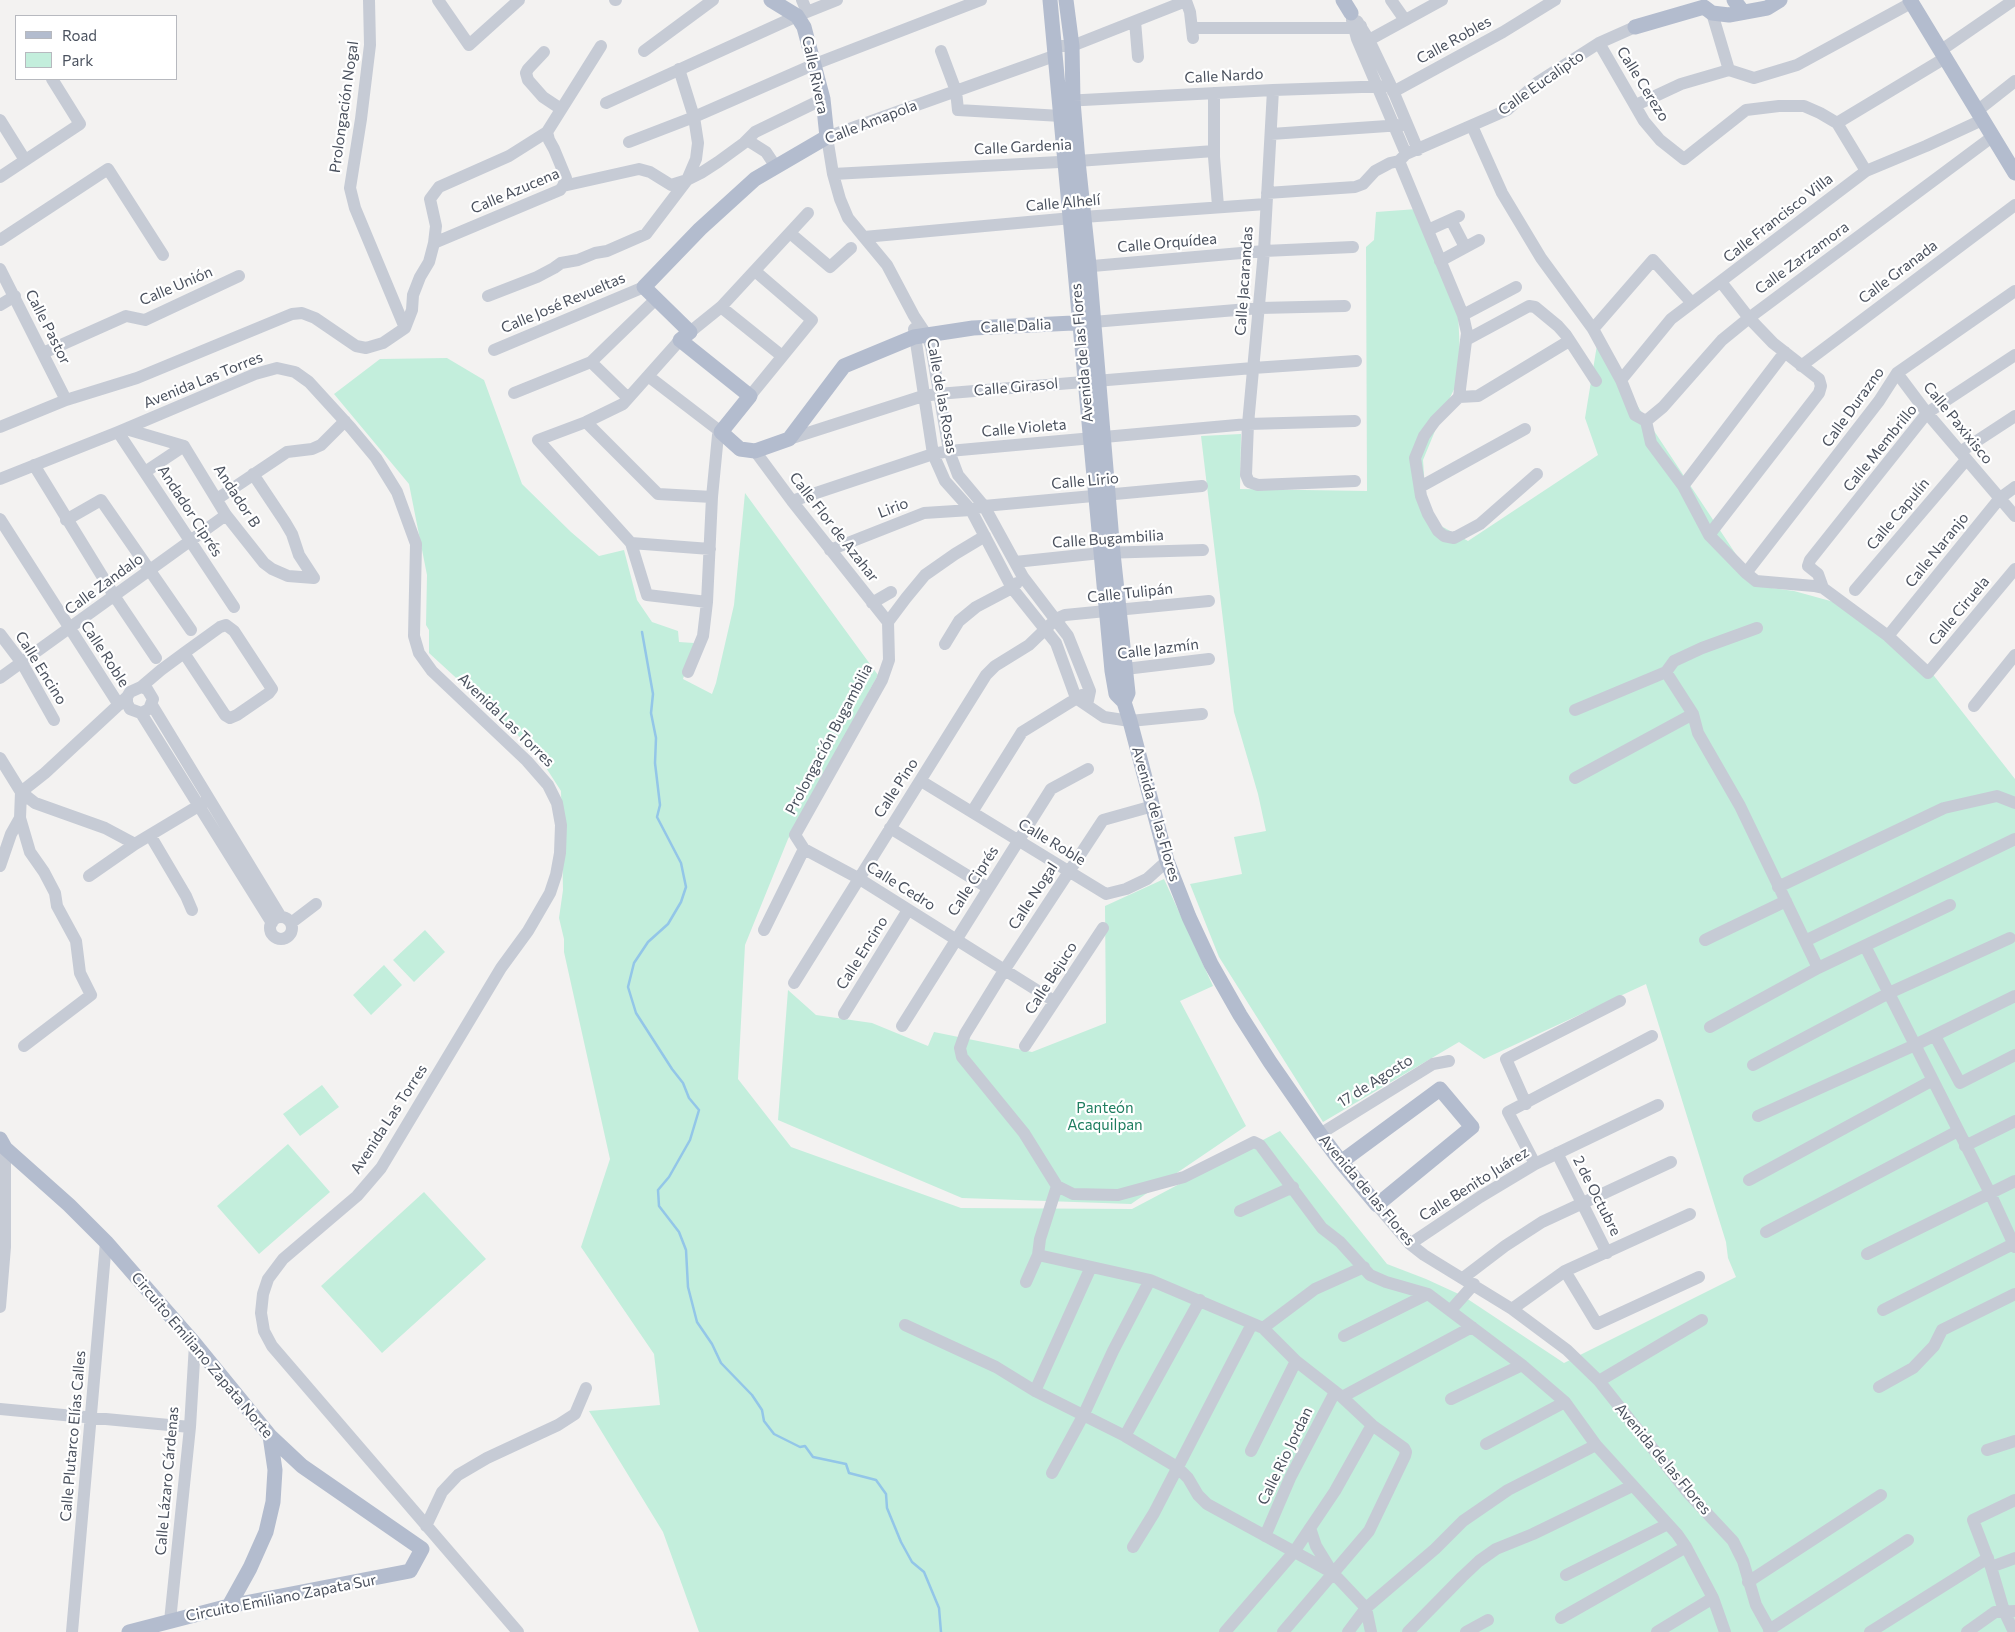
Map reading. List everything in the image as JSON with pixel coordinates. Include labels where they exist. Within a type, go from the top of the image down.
[{"type":"main road","name":"Calle Rivera","points":[[771,0],[802,9],[804,27],[823,99],[826,137]]},
{"type":"main road","name":"Avenida de las Flores","points":[[1050,0],[1054,51],[1065,106],[1087,322],[1091,381],[1089,439],[1101,495],[1119,670],[1128,693],[1124,702],[1167,862],[1189,917],[1211,964],[1270,1062],[1320,1134],[1377,1205]]},
{"type":"main road","name":"Avenida de las Flores","points":[[1065,106],[1072,46],[1066,0]]},
{"type":"main road","name":"Calle Eucalipto","points":[[1635,27],[1704,7],[1712,13],[1729,15],[1738,6],[1767,8],[1780,0]]},
{"type":"main road","points":[[1910,2],[2015,172]]},
{"type":"main road","name":"Calle Amapola","points":[[644,287],[700,229],[755,179],[826,137]]},
{"type":"main road","points":[[644,287],[656,298],[685,336],[750,396],[721,432],[740,449],[755,451]]},
{"type":"main road","name":"Calle Dalia","points":[[789,439],[844,366],[920,336],[973,328],[1087,322]]},
{"type":"main road","name":"Avenida de las Flores","points":[[1091,381],[1105,438],[1101,495]]},
{"type":"main road","name":"Calle Girasol","points":[[755,451],[789,439]]},
{"type":"main road","points":[[1341,1162],[1440,1089],[1472,1127],[1377,1205]]},
{"type":"main road","name":"Circuito Emiliano Zapata Norte","points":[[2,1143],[106,1242],[195,1344],[270,1436],[302,1466],[422,1549]]},
{"type":"main road","points":[[229,1606],[250,1568],[266,1532],[273,1502],[275,1470],[270,1436]]},
{"type":"main road","name":"Circuito Emiliano Zapata Sur","points":[[128,1632],[170,1626],[229,1606],[410,1571],[422,1549]]},
{"type":"street","name":"Prolongación Nogal","points":[[368,0],[370,45],[350,188],[355,208],[405,328]]},
{"type":"street","points":[[438,0],[469,45],[519,0]]},
{"type":"street","points":[[644,51],[713,0]]},
{"type":"street","points":[[606,103],[802,9],[837,0]]},
{"type":"street","points":[[629,142],[694,118],[815,64],[981,0]]},
{"type":"street","points":[[1391,0],[1405,20]]},
{"type":"street","points":[[1369,40],[1442,0]]},
{"type":"street","name":"Calle Robles","points":[[1387,88],[1503,32],[1540,4],[1556,0]]},
{"type":"street","points":[[1866,171],[1837,123],[1943,55],[2014,0]]},
{"type":"street","points":[[1072,46],[1186,1],[1193,33],[1357,27],[1369,40],[1401,126],[1428,230],[1463,315],[1466,340],[1459,397],[1436,421],[1414,458],[1421,496],[1428,514],[1438,531],[1444,536],[1454,538],[1480,524],[1538,474]]},
{"type":"street","points":[[1636,105],[1681,84],[1729,70],[1754,78],[1797,64],[1910,2]]},
{"type":"street","points":[[1347,6],[1387,88]]},
{"type":"street","points":[[1712,13],[1729,70]]},
{"type":"street","points":[[1134,21],[1138,57]]},
{"type":"street","name":"Calle Eucalipto","points":[[1355,187],[1363,184],[1375,171],[1390,163],[1507,110],[1538,82],[1599,43],[1635,27]]},
{"type":"street","name":"Calle Cerezo","points":[[1599,43],[1644,121],[1660,140],[1684,159],[1746,110],[1779,106],[1804,106],[1837,123]]},
{"type":"street","points":[[405,328],[412,310],[413,295],[420,277],[429,262],[434,242],[436,226],[430,199],[439,187],[509,156],[547,132],[601,46]]},
{"type":"street","name":"Calle Amapola","points":[[826,137],[956,91],[1054,51],[1072,46]]},
{"type":"street","points":[[941,51],[956,91]]},
{"type":"street","points":[[544,52],[528,69],[526,74],[528,80],[543,97],[561,109]]},
{"type":"street","points":[[488,296],[537,277],[561,263],[608,251],[646,234],[687,180],[696,159],[698,143],[694,118],[679,69]]},
{"type":"street","points":[[0,176],[80,124],[53,80]]},
{"type":"street","name":"Calle Francisco Villa","points":[[1621,380],[1671,319],[1692,303],[1866,171],[1926,146],[1980,116],[2015,81]]},
{"type":"street","name":"Calle Nardo","points":[[956,91],[958,110],[1065,106],[1214,93],[1387,88]]},
{"type":"street","name":"Calle Jacarandas","points":[[1273,90],[1264,251],[1248,424],[1246,475],[1249,482],[1258,485],[1355,480]]},
{"type":"street","points":[[1214,93],[1214,151],[1218,206]]},
{"type":"street","name":"Calle Azucena","points":[[434,242],[560,190],[563,186],[606,178],[639,169],[650,172],[671,185],[687,180],[701,173],[747,140],[755,132],[823,99]]},
{"type":"street","points":[[0,120],[25,160]]},
{"type":"street","points":[[1271,134],[1401,126]]},
{"type":"street","points":[[1472,126],[1502,193],[1541,258],[1593,329],[1621,380],[1635,414],[1646,421],[1651,443],[1683,486],[1708,535],[1756,581],[1822,588],[1888,636]]},
{"type":"street","points":[[547,132],[566,178],[563,186]]},
{"type":"street","name":"Calle de las Rosas","points":[[826,137],[833,174],[848,218],[887,266],[914,316],[920,336],[923,396],[932,454],[945,481],[971,510],[1012,588],[1056,643],[1076,698]]},
{"type":"street","name":"Calle Zarzamora","points":[[1646,421],[1664,407],[1722,340],[1992,137]]},
{"type":"street","points":[[747,140],[766,152],[776,167]]},
{"type":"street","name":"Calle Gardenia","points":[[833,174],[1214,151]]},
{"type":"street","points":[[0,240],[108,169],[163,255]]},
{"type":"street","name":"Calle Alhelí","points":[[864,237],[1218,206],[1355,187]]},
{"type":"street","name":"Calle Granada","points":[[1801,366],[2015,205]]},
{"type":"street","points":[[707,602],[647,595],[631,543],[538,440],[586,422],[623,404],[685,336],[721,307],[808,213]]},
{"type":"street","points":[[1428,230],[1455,218],[1465,247]]},
{"type":"street","points":[[790,233],[830,267],[850,248]]},
{"type":"street","points":[[1440,261],[1479,240]]},
{"type":"street","name":"Calle Orquídea","points":[[1082,266],[1264,251],[1353,247]]},
{"type":"street","points":[[1593,329],[1653,260],[1692,303]]},
{"type":"street","name":"Calle Pastor","points":[[0,268],[66,400]]},
{"type":"street","points":[[750,396],[812,320],[755,271]]},
{"type":"street","name":"Calle Unión","points":[[43,353],[126,316],[145,320],[239,276]]},
{"type":"street","points":[[1708,535],[1819,393],[1821,386],[1819,379],[1774,343],[1749,318],[1721,282]]},
{"type":"street","name":"Calle José Revueltas","points":[[494,350],[644,287]]},
{"type":"street","points":[[1463,315],[1516,287]]},
{"type":"street","name":"Calle Durazno","points":[[1746,573],[1879,401],[1897,373],[2015,291]]},
{"type":"street","points":[[0,305],[14,296]]},
{"type":"street","points":[[514,393],[591,362],[656,298]]},
{"type":"street","name":"Calle Dalia","points":[[1087,322],[1260,308],[1345,306]]},
{"type":"street","points":[[1466,340],[1529,306],[1535,307],[1558,326],[1596,381]]},
{"type":"street","points":[[721,307],[782,356]]},
{"type":"street","name":"Avenida Las Torres","points":[[0,427],[66,400],[137,378],[292,314],[302,314],[315,318],[356,346],[366,348],[383,343],[405,328]]},
{"type":"street","name":"Calle de las Rosas","points":[[920,336],[930,346],[949,451],[958,475],[984,506],[1023,577],[1068,636],[1090,691]]},
{"type":"street","points":[[1459,397],[1478,396],[1570,341]]},
{"type":"street","points":[[1683,486],[1785,352]]},
{"type":"street","name":"Calle Membrillo","points":[[1822,588],[1818,574],[1808,566],[1810,560],[1927,413],[2015,355]]},
{"type":"street","name":"Calle Girasol","points":[[789,439],[923,396],[1356,361]]},
{"type":"street","points":[[591,362],[628,398]]},
{"type":"street","name":"Avenida Las Torres","points":[[0,479],[122,431],[255,374],[277,368],[295,372],[309,382],[345,421],[376,458],[397,492],[416,544],[414,636],[419,653],[432,671],[527,761],[548,785],[557,803],[560,825],[560,853],[550,893],[528,931],[501,968],[381,1168],[357,1196],[283,1259],[268,1278],[263,1294],[261,1313],[264,1331],[272,1346],[518,1632]]},
{"type":"street","name":"Calle Paxixisco","points":[[1897,373],[1927,413],[2015,516]]},
{"type":"street","points":[[648,376],[721,432],[718,435],[712,497],[707,602],[703,636],[688,672]]},
{"type":"street","name":"Calle Capulín","points":[[1855,590],[1963,456],[2015,416]]},
{"type":"street","points":[[216,499],[287,452],[312,449],[322,445],[345,421]]},
{"type":"street","name":"Calle Violeta","points":[[792,501],[932,454],[949,451],[1248,424],[1355,421]]},
{"type":"street","points":[[586,422],[658,494],[712,497]]},
{"type":"street","points":[[1420,488],[1525,429]]},
{"type":"street","points":[[122,431],[184,446]]},
{"type":"street","name":"Andador Ciprés","points":[[122,431],[145,472],[234,607]]},
{"type":"street","points":[[145,472],[184,446]]},
{"type":"street","name":"Andador B","points":[[184,446],[226,515],[264,563],[288,576],[314,578],[299,555],[292,534],[285,522],[253,474]]},
{"type":"street","name":"Calle Flor de Azahar","points":[[755,451],[830,550],[888,622]]},
{"type":"street","points":[[34,465],[114,597],[156,658]]},
{"type":"street","name":"Calle Lirio","points":[[971,510],[984,506],[1202,486]]},
{"type":"street","name":"Calle Naranjo","points":[[1888,636],[2000,498],[2015,487]]},
{"type":"street","points":[[66,520],[102,500],[191,630]]},
{"type":"street","name":"Lirio","points":[[830,550],[924,513],[971,510]]},
{"type":"street","name":"Calle Zandalo","points":[[0,678],[151,571],[226,515]]},
{"type":"street","name":"Calle Roble","points":[[0,519],[69,630],[123,701]]},
{"type":"street","points":[[888,622],[926,575],[954,554],[985,536]]},
{"type":"street","points":[[631,543],[710,549]]},
{"type":"street","name":"Calle Bugambilia","points":[[1015,562],[1107,553],[1203,550]]},
{"type":"street","name":"Calle Ciruela","points":[[1888,636],[1928,673],[2015,570]]},
{"type":"street","points":[[945,644],[959,621],[976,607],[1012,588],[1023,577]]},
{"type":"street","points":[[872,602],[891,592]]},
{"type":"street","name":"Calle Tulipán","points":[[1056,619],[1064,615],[1112,612],[1209,601]]},
{"type":"street","name":"Calle Pino","points":[[794,983],[986,674],[995,666],[1029,645],[1056,619]]},
{"type":"street","name":"Prolongación Bugambilia","points":[[804,849],[795,835],[882,680],[889,660],[888,622]]},
{"type":"street","points":[[24,1046],[91,995],[80,973],[76,941],[57,906],[55,893],[44,872],[30,852],[20,818],[21,792],[45,773],[123,701],[130,692],[141,688],[184,653],[220,627],[226,625],[230,627],[272,689],[270,693],[230,718],[225,714],[184,653]]},
{"type":"street","points":[[1575,710],[1666,672],[1674,661],[1695,651],[1757,628]]},
{"type":"street","name":"Calle Encino","points":[[0,634],[22,663],[54,720]]},
{"type":"street","points":[[1974,706],[2015,655]]},
{"type":"street","name":"Calle Jazmín","points":[[1119,670],[1209,659]]},
{"type":"street","points":[[1666,672],[1693,714],[1698,733],[1740,806],[1818,968]]},
{"type":"street","points":[[141,688],[147,689],[151,694],[152,705],[204,802]]},
{"type":"street","points":[[972,812],[1022,732],[1090,691]]},
{"type":"street","points":[[1087,705],[1090,691]]},
{"type":"street","points":[[1076,698],[1104,717],[1130,721],[1202,714]]},
{"type":"street","points":[[123,701],[130,708],[141,713],[204,802],[281,921],[316,904]]},
{"type":"street","points":[[141,713],[152,705]]},
{"type":"street","points":[[1575,778],[1693,714]]},
{"type":"street","points":[[0,758],[21,792],[36,803],[105,828],[135,844]]},
{"type":"street","name":"Calle Ciprés","points":[[902,1026],[1051,789],[1088,769]]},
{"type":"street","name":"Calle Roble","points":[[921,781],[1106,894],[1147,879],[1167,862]]},
{"type":"street","points":[[1778,887],[1944,808],[1997,796],[2015,803]]},
{"type":"street","points":[[88,876],[135,844],[204,802]]},
{"type":"street","name":"Calle Nogal","points":[[1056,1186],[1024,1133],[962,1057],[960,1048],[965,1034],[1005,969],[1103,820],[1153,806]]},
{"type":"street","points":[[0,866],[10,834],[20,818]]},
{"type":"street","points":[[890,828],[988,888]]},
{"type":"street","points":[[150,835],[186,896],[192,910]]},
{"type":"street","points":[[1804,941],[2015,839]]},
{"type":"street","points":[[764,930],[804,849]]},
{"type":"street","name":"Calle Cedro","points":[[804,849],[858,878],[956,938],[1054,1002]]},
{"type":"street","points":[[1705,940],[1786,900]]},
{"type":"street","points":[[1710,1027],[1818,968],[1950,905]]},
{"type":"street","name":"Calle Encino","points":[[844,1014],[908,910]]},
{"type":"street","name":"Calle Bejuco","points":[[1025,1046],[1103,928]]},
{"type":"street","points":[[1753,1065],[1889,993],[2010,938]]},
{"type":"street","points":[[1865,946],[2015,1245],[1883,1310]]},
{"type":"street","points":[[1758,1116],[1935,1036],[2015,996]]},
{"type":"street","points":[[1526,1104],[1506,1059],[1620,1001]]},
{"type":"street","points":[[1535,1164],[1508,1112],[1652,1036]]},
{"type":"street","points":[[1935,1036],[1960,1082],[2015,1055]]},
{"type":"street","name":"17 de Agosto","points":[[1320,1134],[1433,1064],[1449,1061]]},
{"type":"street","points":[[1749,1180],[1933,1080]]},
{"type":"street","name":"Calle Benito Juárez","points":[[1410,1244],[1480,1197],[1535,1164],[1658,1104]]},
{"type":"street","points":[[1965,1146],[2015,1121]]},
{"type":"street","points":[[1766,1232],[1958,1130]]},
{"type":"street","points":[[1026,1282],[1038,1255],[1040,1239],[1056,1186],[1073,1194],[1118,1195],[1184,1177],[1254,1142],[1260,1145],[1322,1228],[1340,1242],[1370,1275],[1428,1294],[1522,1365],[1564,1402],[1596,1446],[1668,1524],[1686,1547],[1713,1598],[1725,1632]]},
{"type":"street","points":[[0,1307],[5,1246],[2,1143]]},
{"type":"street","name":"2 de Octubre","points":[[1557,1153],[1607,1253]]},
{"type":"street","points":[[1450,1310],[1469,1281],[1504,1246],[1542,1222],[1671,1162]]},
{"type":"street","points":[[1867,1254],[2015,1181]]},
{"type":"street","points":[[1240,1211],[1293,1187]]},
{"type":"street","name":"Avenida de las Flores","points":[[1377,1205],[1410,1244],[1424,1255],[1512,1309],[1567,1350],[1599,1381],[1690,1494],[1733,1541],[1743,1561],[1756,1605],[1770,1631]]},
{"type":"street","points":[[1512,1309],[1565,1271],[1690,1214]]},
{"type":"street","name":"Calle Plutarco Elías Calles","points":[[72,1632],[106,1242]]},
{"type":"street","points":[[1038,1255],[1150,1280],[1258,1326],[1296,1361],[1338,1394],[1372,1425],[1404,1448],[1405,1456],[1369,1531],[1283,1632]]},
{"type":"street","points":[[1133,1547],[1154,1513],[1177,1467],[1258,1326],[1315,1289],[1364,1267]]},
{"type":"street","points":[[1035,1391],[1091,1268]]},
{"type":"street","points":[[1565,1271],[1597,1324],[1699,1277]]},
{"type":"street","points":[[1052,1472],[1083,1416],[1113,1351],[1150,1280]]},
{"type":"street","points":[[1344,1336],[1428,1294]]},
{"type":"street","points":[[1879,1387],[1913,1368],[1934,1346],[1942,1330],[2015,1294]]},
{"type":"street","points":[[1125,1436],[1200,1300]]},
{"type":"street","points":[[1599,1381],[1702,1320]]},
{"type":"street","points":[[905,1325],[996,1368],[1035,1391],[1125,1436],[1177,1467],[1188,1478],[1198,1495],[1207,1504],[1333,1573]]},
{"type":"street","points":[[1338,1394],[1472,1326]]},
{"type":"street","name":"Calle Lázaro Cárdenas","points":[[170,1626],[190,1426],[195,1344]]},
{"type":"street","points":[[1251,1451],[1296,1361]]},
{"type":"street","points":[[1451,1399],[1522,1365]]},
{"type":"street","points":[[426,1526],[442,1492],[458,1475],[487,1458],[558,1425],[575,1414],[586,1388]]},
{"type":"street","name":"Calle Rio Jordan","points":[[1266,1536],[1290,1478],[1338,1394]]},
{"type":"street","points":[[1486,1444],[1564,1402]]},
{"type":"street","points":[[0,1409],[190,1426]]},
{"type":"street","points":[[1225,1632],[1294,1552],[1336,1490],[1372,1425]]},
{"type":"street","points":[[1987,1450],[2015,1441]]},
{"type":"street","points":[[1348,1632],[1366,1608],[1471,1516],[1508,1490],[1596,1446]]},
{"type":"street","points":[[1408,1632],[1462,1577],[1479,1561],[1496,1549],[1533,1534],[1632,1486]]},
{"type":"street","points":[[1748,1582],[1880,1495]]},
{"type":"street","points":[[2014,1632],[2009,1611],[1973,1520],[2015,1500]]},
{"type":"street","points":[[1566,1575],[1668,1524]]},
{"type":"street","points":[[1310,1528],[1316,1546],[1333,1573],[1366,1608],[1371,1632]]},
{"type":"street","points":[[422,1549],[435,1537]]},
{"type":"street","points":[[1770,1631],[1908,1540]]},
{"type":"street","points":[[1561,1618],[1686,1547]]},
{"type":"street","points":[[1870,1632],[1990,1563],[2015,1558]]},
{"type":"street","points":[[1657,1632],[1713,1598]]},
{"type":"street","points":[[1967,1632],[1995,1612],[2009,1611]]},
{"type":"street","points":[[1466,1632],[1488,1620]]},
{"type":"green space","points":[[1417,209],[1458,311],[1461,375],[1423,460],[1427,518],[1468,541],[1598,455],[1585,418],[1597,345],[1757,586],[1794,591],[1834,602],[1931,672],[2015,779],[2015,1632],[699,1632],[663,1532],[589,1411],[660,1405],[654,1354],[581,1247],[610,1159],[564,952],[564,939],[559,918],[563,890],[561,791],[543,763],[514,731],[429,653],[429,630],[426,625],[427,575],[409,484],[334,394],[380,359],[447,358],[484,380],[522,484],[571,532],[599,556],[624,550],[637,600],[652,622],[678,631],[679,642],[694,643],[683,679],[712,694],[734,605],[745,493],[878,675],[788,839],[745,945],[738,1079],[791,1147],[961,1208],[1132,1209],[1280,1131],[1387,1264],[1463,1296],[1564,1363],[1736,1277],[1728,1258],[1726,1242],[1646,984],[1484,1059],[1459,1042],[1323,1122],[1219,957],[1190,884],[1242,874],[1234,837],[1266,831],[1258,794],[1234,712],[1201,436],[1241,434],[1240,489],[1367,491],[1366,247],[1374,240],[1376,212]]},
{"type":"green space","name":"Panteón Acaquilpan","points":[[1164,879],[1213,986],[1180,1001],[1246,1126],[1131,1204],[962,1198],[778,1120],[788,990],[816,1015],[872,1023],[928,1046],[934,1032],[1032,1052],[1106,1023],[1105,906]]},
{"type":"green space","points":[[425,930],[445,952],[414,982],[393,960]]},
{"type":"green space","points":[[384,965],[402,985],[371,1015],[353,995]]},
{"type":"green space","points":[[322,1085],[339,1107],[300,1136],[283,1114]]},
{"type":"green space","points":[[288,1144],[330,1192],[259,1254],[217,1206]]},
{"type":"green space","points":[[424,1192],[486,1259],[382,1353],[321,1286]]},
{"type":"waterway","points":[[642,632],[653,694],[651,713],[656,738],[655,763],[660,805],[657,817],[681,863],[686,887],[681,902],[668,924],[648,942],[634,963],[628,987],[636,1013],[683,1083],[689,1098],[699,1110],[690,1140],[669,1177],[658,1190],[659,1206],[679,1232],[686,1250],[688,1287],[697,1322],[712,1344],[721,1363],[752,1395],[762,1410],[764,1421],[774,1434],[800,1447],[805,1446],[813,1457],[846,1464],[849,1473],[876,1480],[886,1494],[887,1508],[901,1542],[912,1562],[924,1572],[939,1608],[941,1632]]}]
